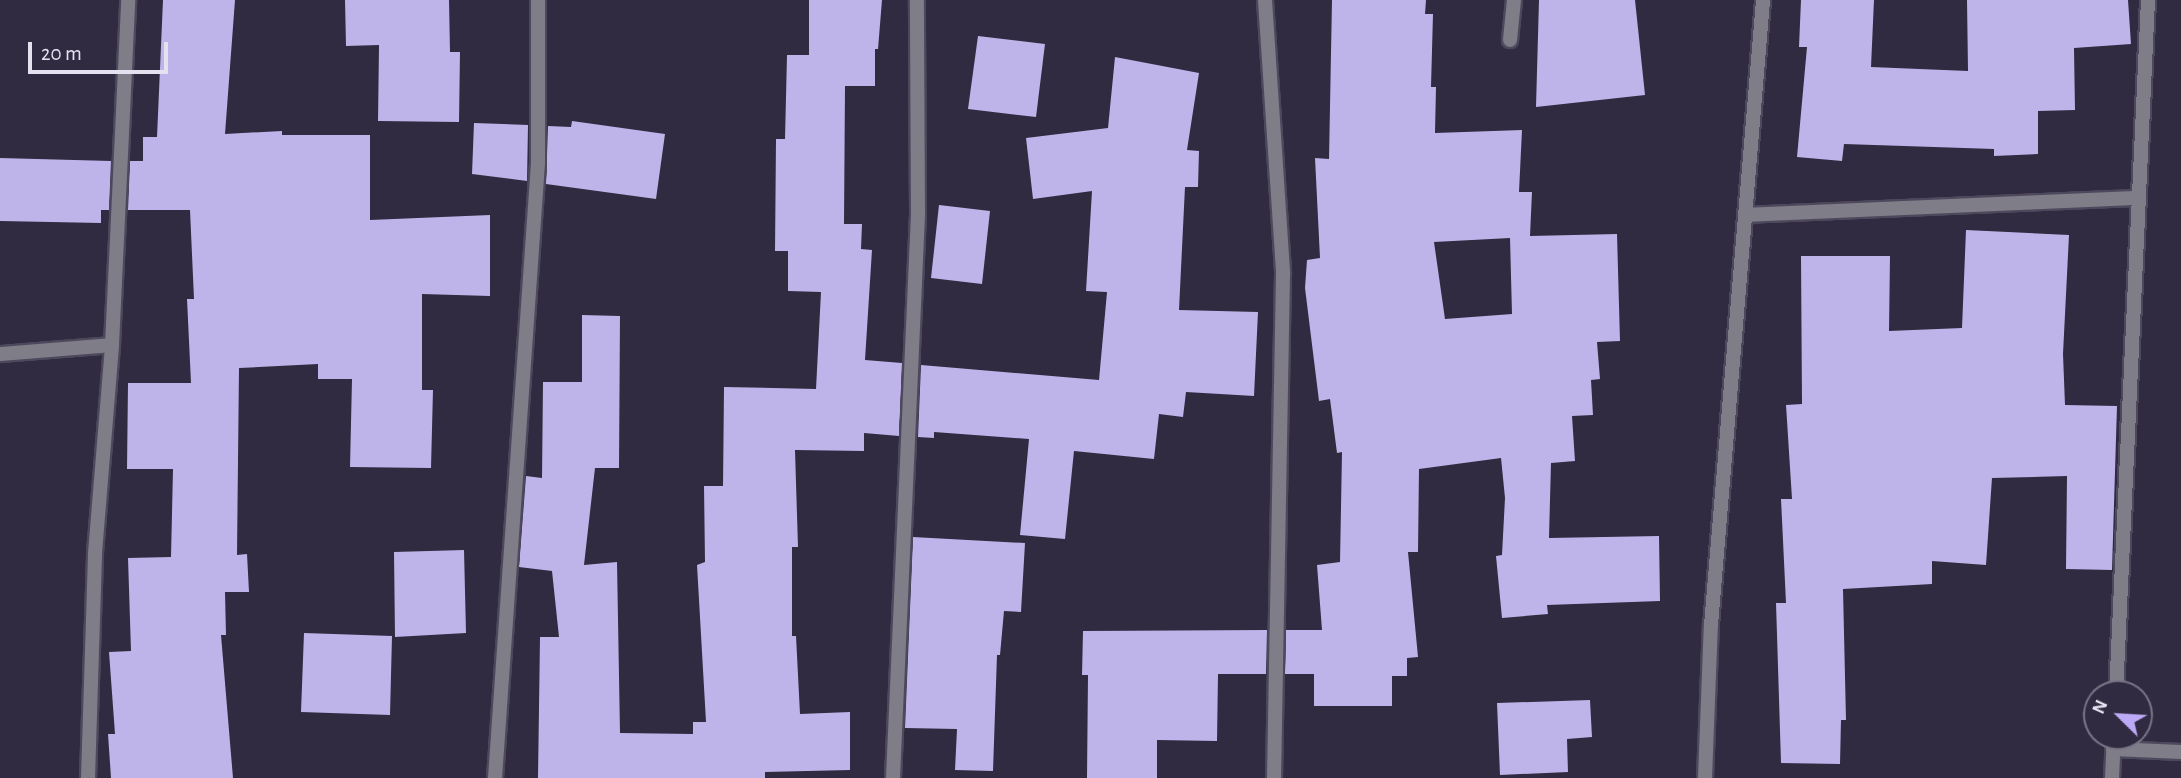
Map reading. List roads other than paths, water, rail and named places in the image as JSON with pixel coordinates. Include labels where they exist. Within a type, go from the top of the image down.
[{"type":"street","points":[[88,778],[95,553],[112,345],[128,0]]},
{"type":"street","points":[[495,778],[538,163],[538,0]]},
{"type":"street","points":[[893,778],[918,214],[917,0]]},
{"type":"street","points":[[1265,0],[1283,274],[1274,778]]},
{"type":"street","points":[[1510,40],[1514,0]]},
{"type":"street","points":[[1705,778],[1711,625],[1763,0]]},
{"type":"street","points":[[2117,680],[2148,0]]},
{"type":"street","points":[[1745,215],[2139,198]]},
{"type":"street","points":[[0,354],[112,345]]},
{"type":"street","points":[[2153,747],[2181,751]]},
{"type":"street","points":[[2112,778],[2114,750]]}]
